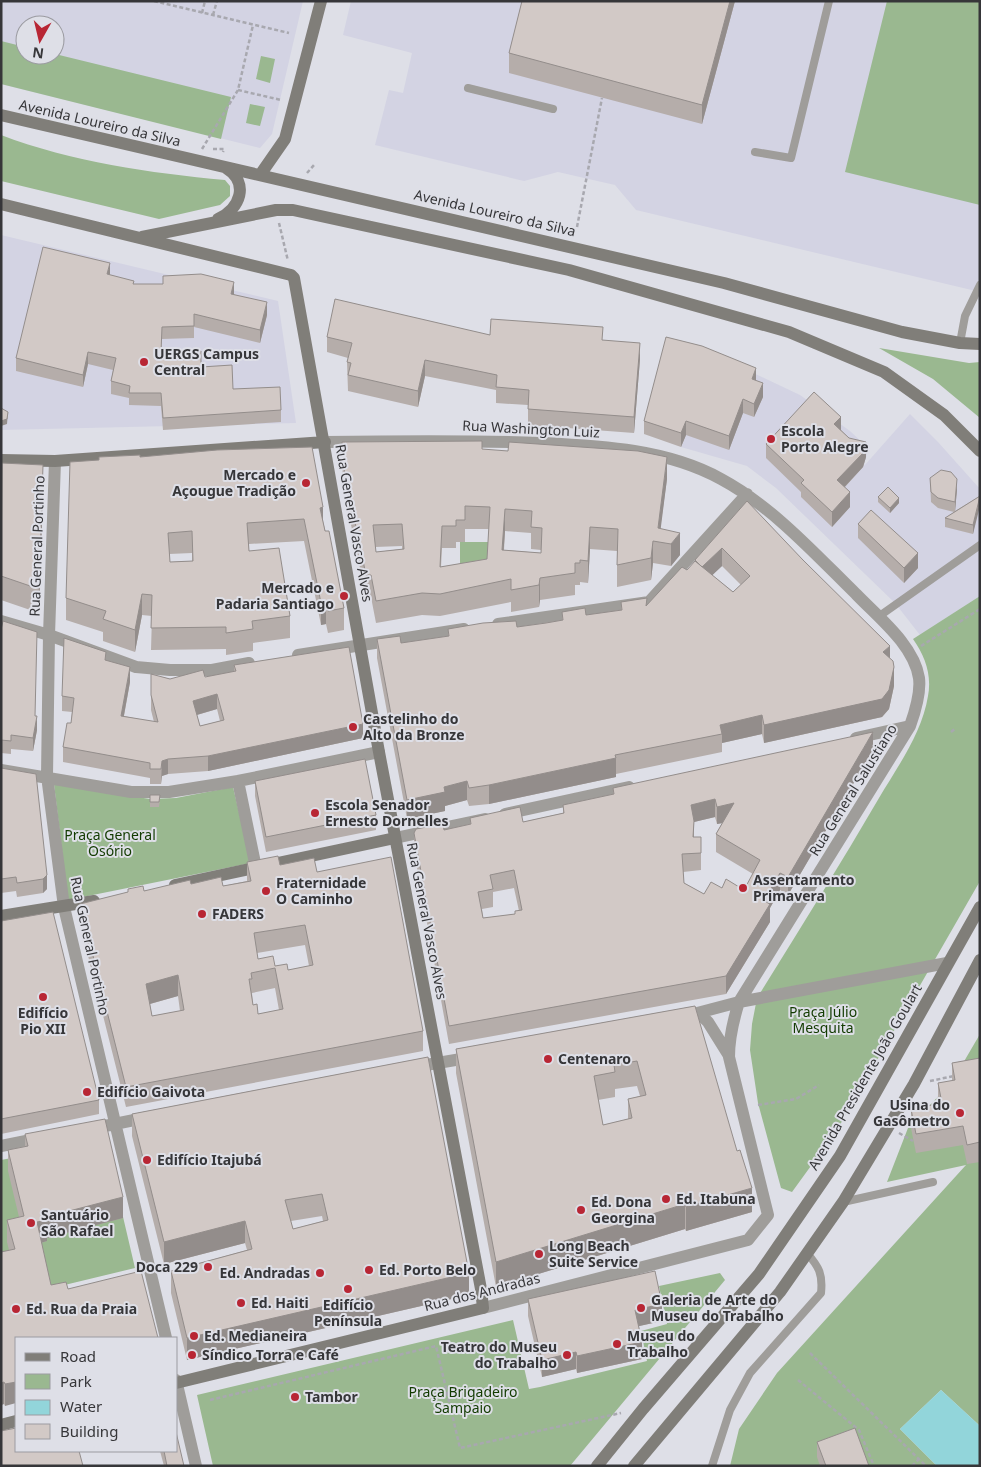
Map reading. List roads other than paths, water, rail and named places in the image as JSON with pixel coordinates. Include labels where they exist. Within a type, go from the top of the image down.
[{"type":"main road","points":[[260,174],[285,139],[322,1]]},
{"type":"main road","name":"Avenida Loureiro da Silva","points":[[1,115],[724,282],[902,332],[960,343],[980,344]]},
{"type":"main road","points":[[209,224],[223,217],[239,201],[240,185],[237,177],[222,167]]},
{"type":"main road","points":[[1,204],[137,238],[276,210],[292,210],[569,270],[789,332],[884,372],[944,415],[980,451]]},
{"type":"main road","name":"Rua General Vasco Alves","points":[[137,238],[291,275],[296,284],[359,644],[439,1063],[483,1308]]},
{"type":"main road","name":"Rua Washington Luiz","points":[[1,460],[55,461],[325,442]]},
{"type":"main road","points":[[160,888],[395,838]]},
{"type":"main road","points":[[1,916],[103,900]]},
{"type":"main road","name":"Avenida Presidente João Goulart","points":[[598,1466],[643,1408],[759,1274],[840,1156],[980,907]]},
{"type":"main road","points":[[634,1466],[780,1292],[843,1202],[914,1084],[980,960]]},
{"type":"main road","name":"Rua dos Andradas","points":[[178,1382],[483,1308]]},
{"type":"main road","points":[[1,1425],[15,1421]]},
{"type":"street","name":"Rua Washington Luiz","points":[[325,442],[472,440],[620,448],[691,465],[720,478],[747,494],[786,526],[878,617],[909,653],[919,678],[917,704],[910,726]]},
{"type":"street","name":"Rua General Portinho","points":[[55,461],[48,635],[47,776],[64,907],[166,1337]]},
{"type":"street","points":[[281,658],[359,644],[648,602],[747,494]]},
{"type":"street","points":[[1,621],[48,635],[136,667],[170,670],[212,670],[261,661]]},
{"type":"street","points":[[846,740],[910,726]]},
{"type":"street","name":"Rua General Salustiano","points":[[765,1200],[729,1057],[729,1038],[739,1002],[910,726]]},
{"type":"street","points":[[1,770],[47,776],[131,792],[170,792],[238,781],[379,752]]},
{"type":"street","points":[[238,781],[256,868]]},
{"type":"street","points":[[395,838],[644,784]]},
{"type":"street","points":[[668,1020],[700,1014],[739,1002],[947,963]]},
{"type":"street","points":[[700,1014],[708,1022],[729,1057]]},
{"type":"street","points":[[403,1069],[486,1054]]},
{"type":"street","points":[[77,1131],[163,1115]]},
{"type":"street","points":[[1,1146],[58,1135]]},
{"type":"street","name":"Rua dos Andradas","points":[[483,1308],[748,1240],[768,1214],[765,1200]]},
{"type":"street","points":[[178,1386],[196,1466]]},
{"type":"lane","points":[[755,152],[791,158],[829,1]]},
{"type":"lane","points":[[468,88],[553,109]]},
{"type":"lane","points":[[960,343],[965,316],[980,285]]},
{"type":"lane","points":[[878,617],[980,545]]},
{"type":"lane","points":[[843,1202],[934,1182]]},
{"type":"lane","points":[[712,1466],[730,1410],[750,1374],[821,1293],[823,1278],[820,1267],[807,1253]]},
{"type":"water","points":[[941,1390],[980,1426],[980,1466],[937,1466],[900,1429]]},
{"type":"place","name":"UERGS Campus Central","points":[[144,362]]},
{"type":"place","name":"Escola Porto Alegre","points":[[771,439]]},
{"type":"place","name":"Mercado e Açougue Tradição","points":[[306,483]]},
{"type":"place","name":"Mercado e Padaria Santiago","points":[[344,596]]},
{"type":"place","name":"Castelinho do Alto da Bronze","points":[[353,727]]},
{"type":"place","name":"Escola Senador Ernesto Dornelles","points":[[315,813]]},
{"type":"place","name":"Assentamento Primavera","points":[[743,888]]},
{"type":"place","name":"Fraternidade O Caminho","points":[[266,891]]},
{"type":"place","name":"FADERS","points":[[202,914]]},
{"type":"place","name":"Edifício Pio XII","points":[[43,997]]},
{"type":"place","name":"Centenaro","points":[[548,1059]]},
{"type":"place","name":"Edifício Gaivota","points":[[87,1092]]},
{"type":"place","name":"Usina do Gasômetro","points":[[960,1113]]},
{"type":"place","name":"Edifício Itajubá","points":[[147,1160]]},
{"type":"place","name":"Ed. Itabuna","points":[[666,1199]]},
{"type":"place","name":"Ed. Dona Georgina","points":[[581,1210]]},
{"type":"place","name":"Santuário São Rafael","points":[[31,1223]]},
{"type":"place","name":"Long Beach Suite Service","points":[[539,1254]]},
{"type":"place","name":"Doca 229","points":[[208,1267]]},
{"type":"place","name":"Ed. Porto Belo","points":[[369,1270]]},
{"type":"place","name":"Ed. Andradas","points":[[320,1273]]},
{"type":"place","name":"Edifício Península","points":[[348,1289]]},
{"type":"place","name":"Ed. Haiti","points":[[241,1303]]},
{"type":"place","name":"Galeria de Arte do Museu do Trabalho","points":[[641,1308]]},
{"type":"place","name":"Ed. Rua da Praia","points":[[16,1309]]},
{"type":"place","name":"Ed. Medianeira","points":[[194,1336]]},
{"type":"place","name":"Museu do Trabalho","points":[[617,1344]]},
{"type":"place","name":"Síndico Torra e Café","points":[[192,1355]]},
{"type":"place","name":"Teatro do Museu do Trabalho","points":[[567,1355]]},
{"type":"place","name":"Tambor","points":[[295,1397]]},
{"type":"park label","name":"Praça General Osório","points":[[110,844]]},
{"type":"park label","name":"Praça Júlio Mesquita","points":[[823,1020]]},
{"type":"park label","name":"Praça Brigadeiro Sampaio","points":[[463,1400]]}]
